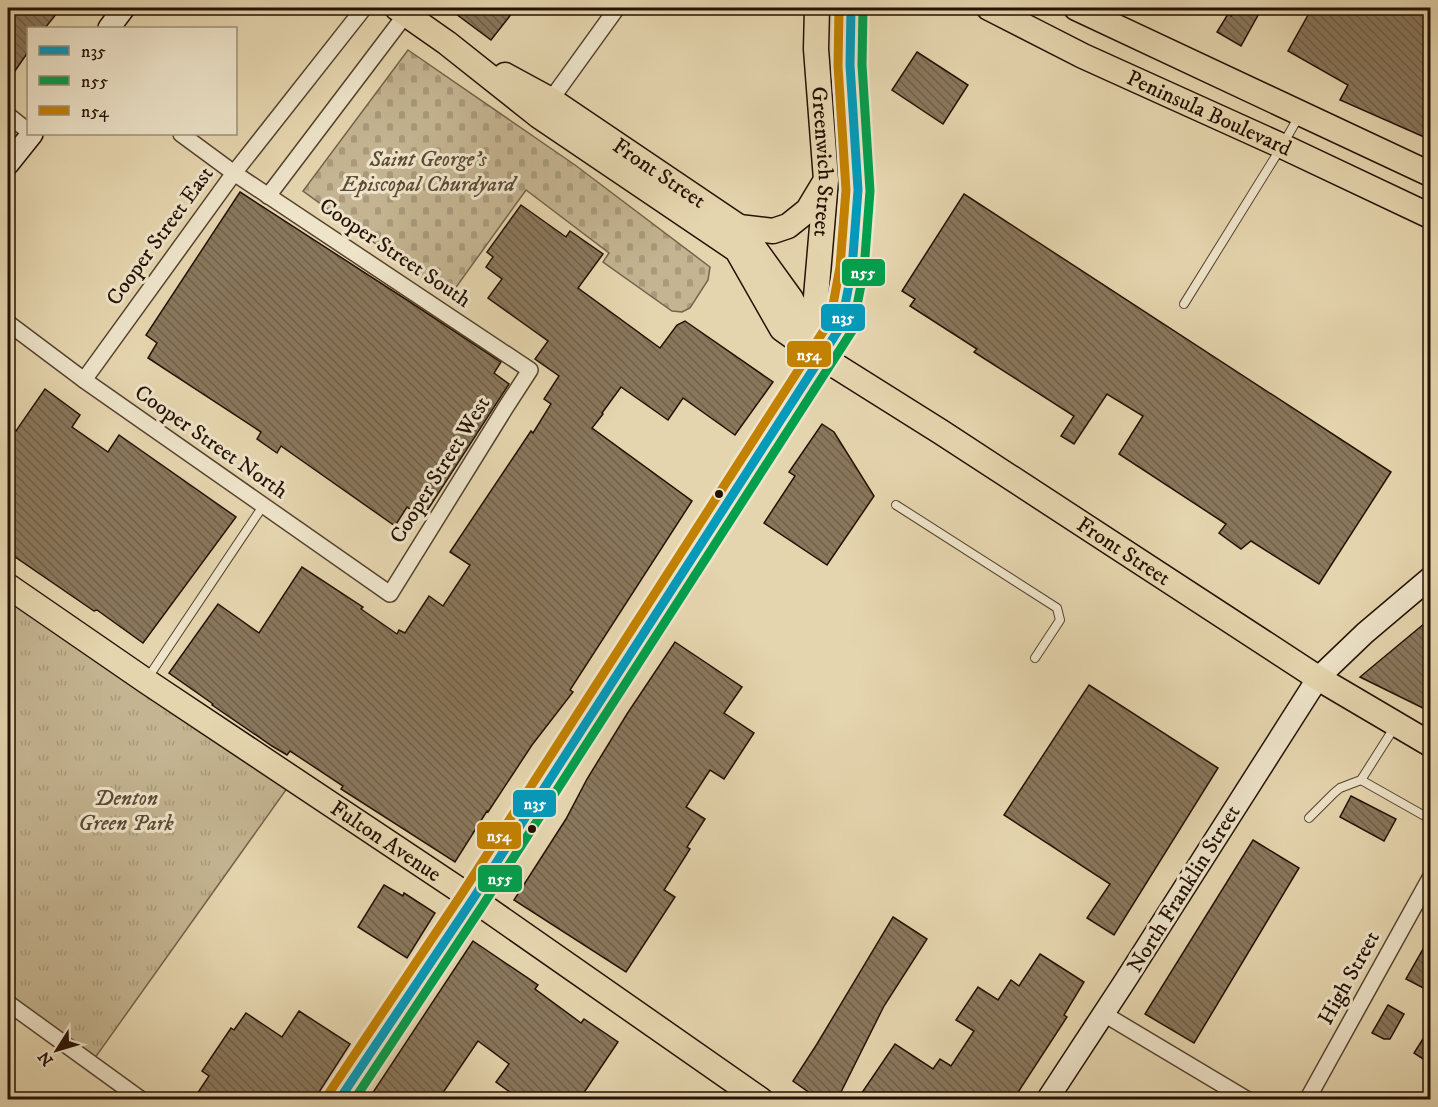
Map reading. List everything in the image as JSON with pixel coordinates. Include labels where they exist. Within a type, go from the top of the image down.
[{"type":"main road","points":[[110,27],[124,8]]},
{"type":"main road","name":"Greenwich Street","points":[[817,8],[816,49],[826,180],[816,297],[820,356]]},
{"type":"main road","name":"Greenwich Street","points":[[820,356],[841,326],[852,269],[858,190],[850,65],[851,8]]},
{"type":"main road","name":"Peninsula Boulevard","points":[[989,8],[1083,56],[1431,216]]},
{"type":"main road","name":"Peninsula Boulevard","points":[[1076,8],[1431,174]]},
{"type":"main road","name":"Front Street","points":[[402,11],[545,108],[739,227],[791,300],[820,356]]},
{"type":"main road","name":"Front Street","points":[[545,108],[737,250],[782,329],[820,356],[941,432],[1318,678],[1431,744]]},
{"type":"main road","points":[[8,164],[28,135]]},
{"type":"main road","points":[[739,227],[773,231],[788,226],[808,210],[826,180]]},
{"type":"main road","name":"North Franklin Street","points":[[1047,1100],[1318,678],[1365,633],[1431,578]]},
{"type":"main road","name":"Fulton Avenue","points":[[8,586],[473,899],[761,1100]]},
{"type":"street","name":"Cooper Street East","points":[[84,380],[234,173],[364,8]]},
{"type":"street","points":[[545,108],[617,8]]},
{"type":"street","points":[[268,196],[402,11]]},
{"type":"street","points":[[8,115],[27,130]]},
{"type":"street","name":"Cooper Street South","points":[[182,135],[268,196],[530,370]]},
{"type":"street","name":"Cooper Street North","points":[[8,323],[84,380],[390,594]]},
{"type":"street","points":[[339,1100],[473,899],[820,356]]},
{"type":"street","name":"Cooper Street West","points":[[390,594],[530,370]]},
{"type":"street","name":"High Street","points":[[1307,1100],[1431,878]]},
{"type":"street","points":[[8,1003],[142,1100]]},
{"type":"street","points":[[1104,1014],[1248,1100]]},
{"type":"lane","points":[[1184,304],[1301,112]]},
{"type":"lane","points":[[896,505],[1057,608],[1060,620],[1035,658]]},
{"type":"lane","points":[[146,681],[263,506]]},
{"type":"lane","points":[[1309,818],[1340,788],[1361,780],[1396,724]]},
{"type":"lane","points":[[1361,780],[1431,819]]},
{"type":"green space","name":"Saint George's Episcopal Churdyard","points":[[408,50],[575,165],[710,267],[708,280],[690,308],[682,312],[672,311],[603,262],[609,253],[526,190],[449,297],[303,191]]},
{"type":"green space","name":"Denton Green Park","points":[[8,585],[293,780],[92,1062],[8,1003]]},
{"type":"building","points":[[8,8],[61,8],[46,27],[27,27],[27,53],[8,81]]},
{"type":"building","points":[[448,8],[516,8],[491,40]]},
{"type":"building","points":[[1236,8],[1262,8],[1241,46],[1217,32],[1228,14],[1231,16]]},
{"type":"building","points":[[1312,8],[1431,8],[1431,140],[1340,100],[1348,85],[1288,51]]},
{"type":"building","points":[[917,52],[968,85],[943,124],[892,90]]},
{"type":"building","points":[[240,192],[501,362],[494,373],[509,384],[423,517],[407,507],[395,526],[281,446],[277,453],[257,439],[261,432],[148,358],[157,343],[146,335]]},
{"type":"building","points":[[964,194],[1391,472],[1319,584],[1251,541],[1241,549],[1219,533],[1226,524],[1119,454],[1143,416],[1107,394],[1074,444],[1061,436],[1074,416],[974,352],[977,349],[910,306],[915,299],[902,291]]},
{"type":"building","points":[[521,205],[566,237],[570,231],[603,254],[578,288],[660,348],[677,325],[685,321],[773,382],[735,435],[683,398],[668,420],[621,387],[592,428],[692,501],[570,690],[573,692],[532,745],[455,862],[341,789],[343,786],[290,751],[287,755],[272,746],[169,673],[218,604],[259,633],[302,567],[363,607],[361,609],[397,634],[399,630],[405,633],[429,596],[443,606],[470,565],[450,552],[551,404],[544,399],[559,376],[535,359],[548,341],[488,298],[502,279],[486,267],[493,257],[487,252]]},
{"type":"building","points":[[45,389],[80,415],[72,427],[108,452],[119,435],[236,517],[143,643],[8,552],[8,425],[16,431]]},
{"type":"building","points":[[822,424],[834,432],[874,496],[827,565],[764,523],[795,476],[789,472]]},
{"type":"building","points":[[1431,618],[1431,712],[1360,677]]},
{"type":"building","points":[[675,642],[742,687],[724,713],[754,733],[724,779],[710,770],[686,807],[705,819],[687,847],[690,849],[664,890],[675,897],[626,972],[514,900],[566,819],[587,779],[627,714]]},
{"type":"building","points":[[1089,685],[1218,768],[1114,935],[1087,918],[1110,884],[1004,815]]},
{"type":"building","points":[[1351,796],[1396,819],[1384,841],[1340,817]]},
{"type":"building","points":[[1253,840],[1299,868],[1194,1043],[1145,1014]]},
{"type":"building","points":[[384,885],[403,896],[404,893],[435,913],[407,958],[358,927]]},
{"type":"building","points":[[893,917],[927,939],[884,1006],[837,1100],[820,1100],[793,1081]]},
{"type":"building","points":[[1431,935],[1431,992],[1406,979]]},
{"type":"building","points":[[473,941],[538,985],[535,989],[581,1023],[584,1019],[618,1042],[579,1100],[521,1100],[496,1082],[509,1064],[478,1041],[438,1100],[368,1100]]},
{"type":"building","points":[[1040,954],[1084,982],[1064,1015],[1067,1017],[1013,1100],[857,1100],[895,1044],[933,1069],[940,1059],[951,1066],[974,1031],[956,1020],[978,987],[998,1000],[1011,980],[1019,986]]},
{"type":"building","points":[[1388,1005],[1404,1014],[1390,1039],[1384,1039],[1372,1033]]},
{"type":"building","points":[[299,1011],[350,1044],[314,1100],[193,1100],[209,1076],[202,1071],[231,1028],[234,1030],[246,1013],[282,1037]]},
{"type":"building","points":[[1431,1026],[1431,1064],[1414,1053]]},
{"type":"transit line","name":"n54","points":[[329,1093],[463,892],[830,321],[840,267],[846,190],[838,66],[839,8]]},
{"type":"transit line","name":"n35","points":[[339,1100],[473,899],[841,326],[852,269],[858,190],[850,65],[851,8]]},
{"type":"transit line","name":"n55","points":[[354,1100],[483,905],[852,331],[864,270],[870,191],[862,65],[863,8]]}]
